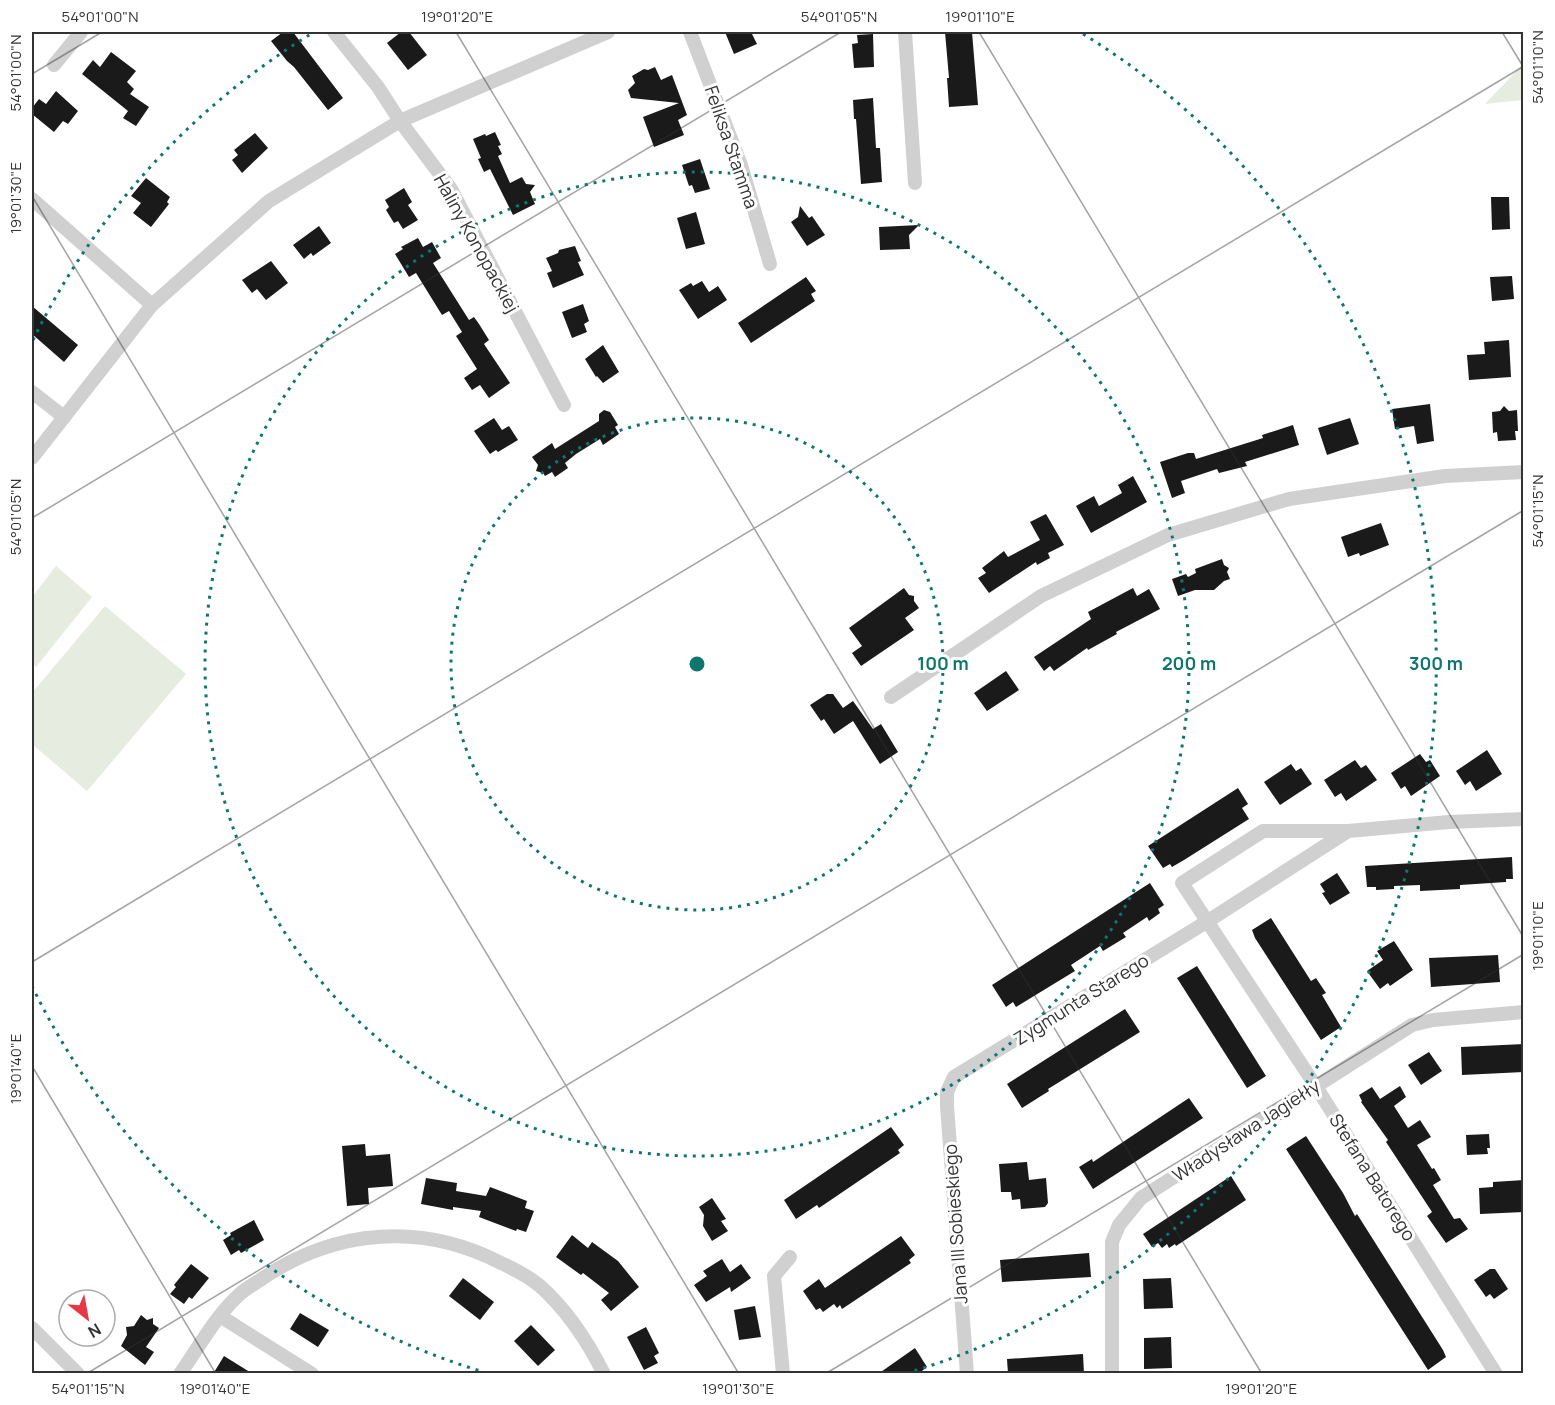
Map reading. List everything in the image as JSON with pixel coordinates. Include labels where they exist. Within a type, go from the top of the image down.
[{"type":"street","points":[[54,65],[81,32]]},
{"type":"street","name":"Haliny Konopackiej","points":[[334,32],[378,87],[400,121],[452,189],[564,405]]},
{"type":"street","points":[[32,458],[152,305],[269,201],[400,121],[608,32]]},
{"type":"street","name":"Feliksa Stamma","points":[[690,32],[741,165],[770,264]]},
{"type":"street","points":[[905,32],[915,183]]},
{"type":"street","points":[[32,199],[152,305]]},
{"type":"street","points":[[32,392],[64,417]]},
{"type":"street","points":[[891,697],[1041,596],[1168,535],[1289,499],[1445,476],[1524,472]]},
{"type":"street","name":"Zygmunta Starego","points":[[1208,921],[1182,883],[1263,831],[1348,831],[1449,822],[1524,819]]},
{"type":"street","name":"Zygmunta Starego","points":[[954,1077],[1208,921],[1348,831]]},
{"type":"street","name":"Stefana Batorego","points":[[1208,921],[1315,1085],[1496,1374]]},
{"type":"street","name":"Władysława Jagiełły","points":[[1112,1374],[1112,1242],[1119,1225],[1141,1198],[1412,1025],[1433,1020],[1524,1012]]},
{"type":"street","name":"Jana III Sobieskiego","points":[[954,1077],[947,1092],[947,1106],[967,1374]]},
{"type":"street","points":[[180,1374],[220,1316],[241,1293],[279,1267],[316,1250],[349,1241],[386,1235],[424,1237],[458,1244],[483,1253],[538,1285],[569,1315],[588,1343],[604,1374]]},
{"type":"street","points":[[783,1374],[774,1276],[790,1257]]},
{"type":"street","points":[[220,1316],[312,1374]]},
{"type":"street","points":[[32,1328],[78,1374]]},
{"type":"shaded area","points":[[1523,64],[1523,100],[1485,104]]},
{"type":"shaded area","points":[[56,566],[92,597],[36,667],[32,663],[32,597]]},
{"type":"shaded area","points":[[105,606],[186,674],[87,791],[32,744],[32,693]]},
{"type":"building","points":[[283,32],[293,32],[343,98],[328,110],[271,41]]},
{"type":"building","points":[[401,32],[409,32],[427,55],[408,70],[387,43]]},
{"type":"building","points":[[725,32],[751,32],[757,44],[734,54]]},
{"type":"building","points":[[945,32],[972,32],[978,105],[949,107]]},
{"type":"building","points":[[873,34],[874,67],[854,68],[852,44],[858,43],[857,35]]},
{"type":"building","points":[[111,52],[136,71],[127,82],[134,89],[130,94],[149,107],[136,126],[123,118],[128,111],[82,74],[93,60],[100,67]]},
{"type":"building","points":[[655,67],[661,80],[672,75],[687,115],[678,120],[684,135],[654,147],[643,117],[679,103],[631,98],[628,90],[635,83],[632,76],[644,69]]},
{"type":"building","points":[[56,91],[78,111],[68,124],[63,121],[54,132],[32,114],[32,108],[39,99],[46,104]]},
{"type":"building","points":[[873,98],[876,148],[880,148],[882,182],[861,184],[853,100]]},
{"type":"building","points":[[495,132],[501,145],[498,146],[502,154],[498,156],[510,183],[522,177],[526,184],[535,185],[530,192],[535,204],[513,215],[490,169],[484,172],[473,139]]},
{"type":"building","points":[[255,133],[268,148],[242,173],[232,160],[238,155],[234,150]]},
{"type":"building","points":[[700,159],[710,189],[695,193],[692,185],[689,186],[682,165]]},
{"type":"building","points":[[146,178],[170,197],[167,202],[169,204],[151,227],[133,213],[141,203],[131,196]]},
{"type":"building","points":[[404,188],[412,202],[408,205],[418,220],[403,229],[398,221],[394,223],[386,210],[389,207],[385,200]]},
{"type":"building","points":[[1491,197],[1509,197],[1510,229],[1492,230]]},
{"type":"building","points":[[800,206],[809,218],[812,216],[825,235],[807,246],[791,222],[798,217]]},
{"type":"building","points":[[696,212],[705,244],[686,249],[677,218]]},
{"type":"building","points":[[919,225],[909,235],[910,249],[880,250],[879,227]]},
{"type":"building","points":[[319,226],[331,243],[313,256],[311,253],[304,259],[293,245]]},
{"type":"building","points":[[418,238],[423,247],[432,242],[441,258],[433,263],[469,320],[474,317],[479,324],[489,340],[484,344],[510,383],[489,398],[480,385],[472,390],[464,378],[477,369],[456,336],[462,332],[449,311],[442,315],[416,273],[409,277],[395,254],[403,249],[401,247]]},
{"type":"building","points":[[575,246],[581,261],[578,262],[584,275],[553,288],[547,273],[552,271],[546,258],[558,253],[559,250]]},
{"type":"building","points":[[271,261],[288,283],[266,300],[257,289],[252,293],[242,280]]},
{"type":"building","points":[[1512,276],[1514,299],[1492,301],[1490,277]]},
{"type":"building","points":[[806,277],[816,291],[811,294],[815,301],[751,343],[738,323]]},
{"type":"building","points":[[702,281],[709,292],[718,286],[727,300],[698,319],[679,290],[691,283],[693,286]]},
{"type":"building","points":[[583,304],[589,321],[584,324],[587,332],[572,338],[562,312]]},
{"type":"building","points":[[32,306],[78,345],[64,362],[32,334]]},
{"type":"building","points":[[1509,340],[1511,377],[1469,380],[1467,355],[1485,354],[1484,342]]},
{"type":"building","points":[[603,345],[619,372],[603,383],[596,377],[585,359]]},
{"type":"building","points":[[1430,404],[1434,441],[1417,444],[1414,426],[1395,429],[1392,409]]},
{"type":"building","points":[[1504,406],[1509,411],[1517,410],[1516,440],[1498,441],[1497,432],[1493,433],[1492,412],[1500,411]]},
{"type":"building","points":[[604,410],[610,412],[618,425],[615,427],[619,434],[603,445],[600,439],[576,454],[565,463],[568,468],[555,477],[552,472],[545,476],[536,471],[538,465],[532,457],[552,443],[555,449],[599,421],[599,414]]},
{"type":"building","points":[[494,418],[502,430],[509,426],[518,440],[490,454],[474,431]]},
{"type":"building","points":[[1350,418],[1359,444],[1327,455],[1318,428]]},
{"type":"building","points":[[1293,425],[1299,445],[1245,462],[1247,466],[1219,473],[1217,469],[1181,481],[1185,493],[1172,498],[1160,462],[1188,453],[1194,453],[1196,459],[1263,438],[1262,435]]},
{"type":"building","points":[[1133,476],[1147,502],[1091,533],[1076,506],[1094,496],[1099,506],[1122,493],[1118,485]]},
{"type":"building","points":[[1046,514],[1064,545],[1048,553],[1050,558],[1037,565],[1036,562],[989,593],[978,578],[986,573],[982,568],[1004,551],[1008,557],[1040,540],[1030,522]]},
{"type":"building","points":[[1381,523],[1389,545],[1360,556],[1359,553],[1348,557],[1341,537]]},
{"type":"building","points":[[1222,559],[1224,565],[1229,568],[1227,572],[1230,579],[1214,590],[1195,590],[1178,596],[1172,579],[1186,574],[1188,577],[1196,573],[1195,569]]},
{"type":"building","points":[[904,588],[909,595],[914,596],[914,601],[919,608],[905,618],[914,630],[861,666],[852,653],[862,646],[849,628]]},
{"type":"building","points":[[1133,588],[1137,596],[1149,589],[1160,609],[1088,650],[1087,648],[1054,671],[1050,666],[1044,671],[1034,657],[1091,619],[1088,612]]},
{"type":"building","points":[[1006,671],[1019,690],[987,711],[974,693]]},
{"type":"building","points":[[827,694],[833,694],[843,708],[853,701],[873,729],[881,724],[898,752],[880,764],[853,721],[834,734],[824,719],[821,721],[810,705]]},
{"type":"building","points":[[1487,750],[1502,774],[1476,791],[1470,781],[1465,785],[1456,771]]},
{"type":"building","points":[[1420,754],[1426,762],[1430,760],[1440,776],[1411,796],[1405,786],[1401,789],[1391,773]]},
{"type":"building","points":[[1355,760],[1361,768],[1366,765],[1377,780],[1346,801],[1341,793],[1335,797],[1324,780]]},
{"type":"building","points":[[1291,764],[1296,771],[1301,768],[1312,784],[1280,805],[1264,782]]},
{"type":"building","points":[[1238,788],[1248,804],[1242,808],[1249,819],[1172,867],[1170,864],[1163,868],[1148,846]]},
{"type":"building","points":[[1512,857],[1513,879],[1506,879],[1506,882],[1460,885],[1460,889],[1420,891],[1420,885],[1394,886],[1394,889],[1376,890],[1376,887],[1367,887],[1365,866]]},
{"type":"building","points":[[1337,873],[1350,893],[1330,905],[1322,893],[1325,892],[1320,884]]},
{"type":"building","points":[[1150,883],[1164,905],[1158,909],[1160,913],[1149,921],[1147,917],[1123,933],[1126,937],[1103,951],[1100,946],[1071,965],[1075,971],[1016,1007],[1013,1002],[1006,1007],[992,985]]},
{"type":"building","points":[[1271,918],[1311,981],[1316,978],[1326,993],[1322,995],[1341,1027],[1321,1040],[1255,938],[1252,930]]},
{"type":"building","points":[[1394,941],[1413,970],[1390,986],[1388,983],[1380,989],[1367,971],[1383,960],[1377,951]]},
{"type":"building","points":[[1498,955],[1500,982],[1431,987],[1429,958]]},
{"type":"building","points":[[1197,966],[1266,1076],[1247,1088],[1177,978]]},
{"type":"building","points":[[1125,1009],[1140,1032],[1048,1089],[1049,1091],[1022,1108],[1007,1084]]},
{"type":"building","points":[[1524,1044],[1524,1072],[1462,1075],[1461,1047]]},
{"type":"building","points":[[1429,1052],[1442,1071],[1421,1085],[1408,1065]]},
{"type":"building","points":[[1400,1086],[1406,1097],[1394,1106],[1408,1128],[1420,1120],[1431,1137],[1417,1145],[1441,1180],[1433,1185],[1454,1219],[1460,1218],[1468,1229],[1446,1243],[1427,1216],[1432,1212],[1386,1142],[1388,1140],[1361,1102],[1359,1095],[1372,1087],[1380,1099]]},
{"type":"building","points":[[1189,1098],[1203,1118],[1093,1189],[1079,1167],[1092,1159],[1093,1162]]},
{"type":"building","points":[[891,1127],[904,1145],[898,1150],[900,1153],[819,1208],[817,1205],[796,1219],[784,1200]]},
{"type":"building","points":[[1489,1134],[1488,1154],[1467,1155],[1466,1135]]},
{"type":"building","points":[[1306,1136],[1355,1216],[1357,1214],[1443,1350],[1446,1357],[1428,1370],[1286,1149]]},
{"type":"building","points":[[365,1144],[366,1156],[390,1154],[393,1186],[368,1188],[369,1204],[347,1206],[342,1146]]},
{"type":"building","points":[[1027,1162],[1029,1180],[1046,1178],[1048,1203],[1045,1207],[1021,1209],[1020,1199],[1012,1200],[1011,1192],[1001,1192],[999,1164]]},
{"type":"building","points":[[1231,1176],[1246,1200],[1176,1246],[1175,1244],[1169,1248],[1167,1244],[1162,1248],[1158,1243],[1152,1247],[1143,1234]]},
{"type":"building","points":[[426,1178],[457,1183],[456,1191],[486,1196],[490,1187],[527,1201],[525,1208],[534,1211],[526,1232],[517,1229],[516,1231],[479,1217],[481,1211],[453,1207],[453,1210],[421,1204]]},
{"type":"building","points":[[1524,1180],[1524,1212],[1480,1214],[1479,1188],[1493,1187],[1493,1182]]},
{"type":"building","points":[[712,1198],[726,1219],[721,1221],[728,1231],[712,1241],[703,1226],[704,1215],[699,1207]]},
{"type":"building","points":[[254,1220],[264,1240],[241,1253],[239,1250],[231,1255],[223,1240],[231,1235],[230,1233]]},
{"type":"building","points":[[572,1235],[588,1248],[592,1242],[618,1261],[639,1287],[611,1311],[601,1300],[609,1293],[583,1273],[581,1275],[556,1257]]},
{"type":"building","points":[[901,1236],[915,1255],[909,1260],[911,1263],[842,1309],[840,1305],[837,1308],[834,1304],[823,1312],[820,1308],[816,1310],[803,1291],[819,1279],[825,1288]]},
{"type":"building","points":[[1089,1253],[1091,1277],[1002,1282],[1000,1260]]},
{"type":"building","points":[[722,1259],[730,1272],[741,1264],[751,1278],[731,1292],[730,1287],[706,1302],[694,1285],[707,1276],[703,1271]]},
{"type":"building","points":[[191,1264],[209,1278],[192,1299],[189,1297],[184,1304],[170,1294],[176,1287],[174,1285]]},
{"type":"building","points":[[1490,1269],[1495,1269],[1508,1289],[1494,1299],[1490,1294],[1486,1297],[1474,1280]]},
{"type":"building","points":[[463,1278],[494,1302],[480,1320],[449,1296]]},
{"type":"building","points":[[1171,1278],[1173,1308],[1144,1309],[1143,1279]]},
{"type":"building","points":[[755,1306],[761,1337],[739,1340],[734,1310]]},
{"type":"building","points":[[300,1313],[329,1330],[318,1347],[290,1329]]},
{"type":"building","points":[[141,1315],[147,1320],[153,1318],[153,1324],[159,1328],[146,1347],[154,1352],[145,1365],[121,1346],[127,1335],[126,1327],[134,1326]]},
{"type":"building","points":[[531,1325],[555,1350],[538,1366],[514,1341]]},
{"type":"building","points":[[646,1327],[659,1353],[654,1356],[658,1363],[644,1370],[627,1337]]},
{"type":"building","points":[[1171,1337],[1172,1368],[1144,1369],[1144,1338]]},
{"type":"building","points":[[915,1348],[927,1367],[918,1374],[878,1374]]},
{"type":"building","points":[[1083,1354],[1084,1374],[1008,1374],[1007,1359]]},
{"type":"building","points":[[224,1356],[253,1374],[213,1374]]}]
